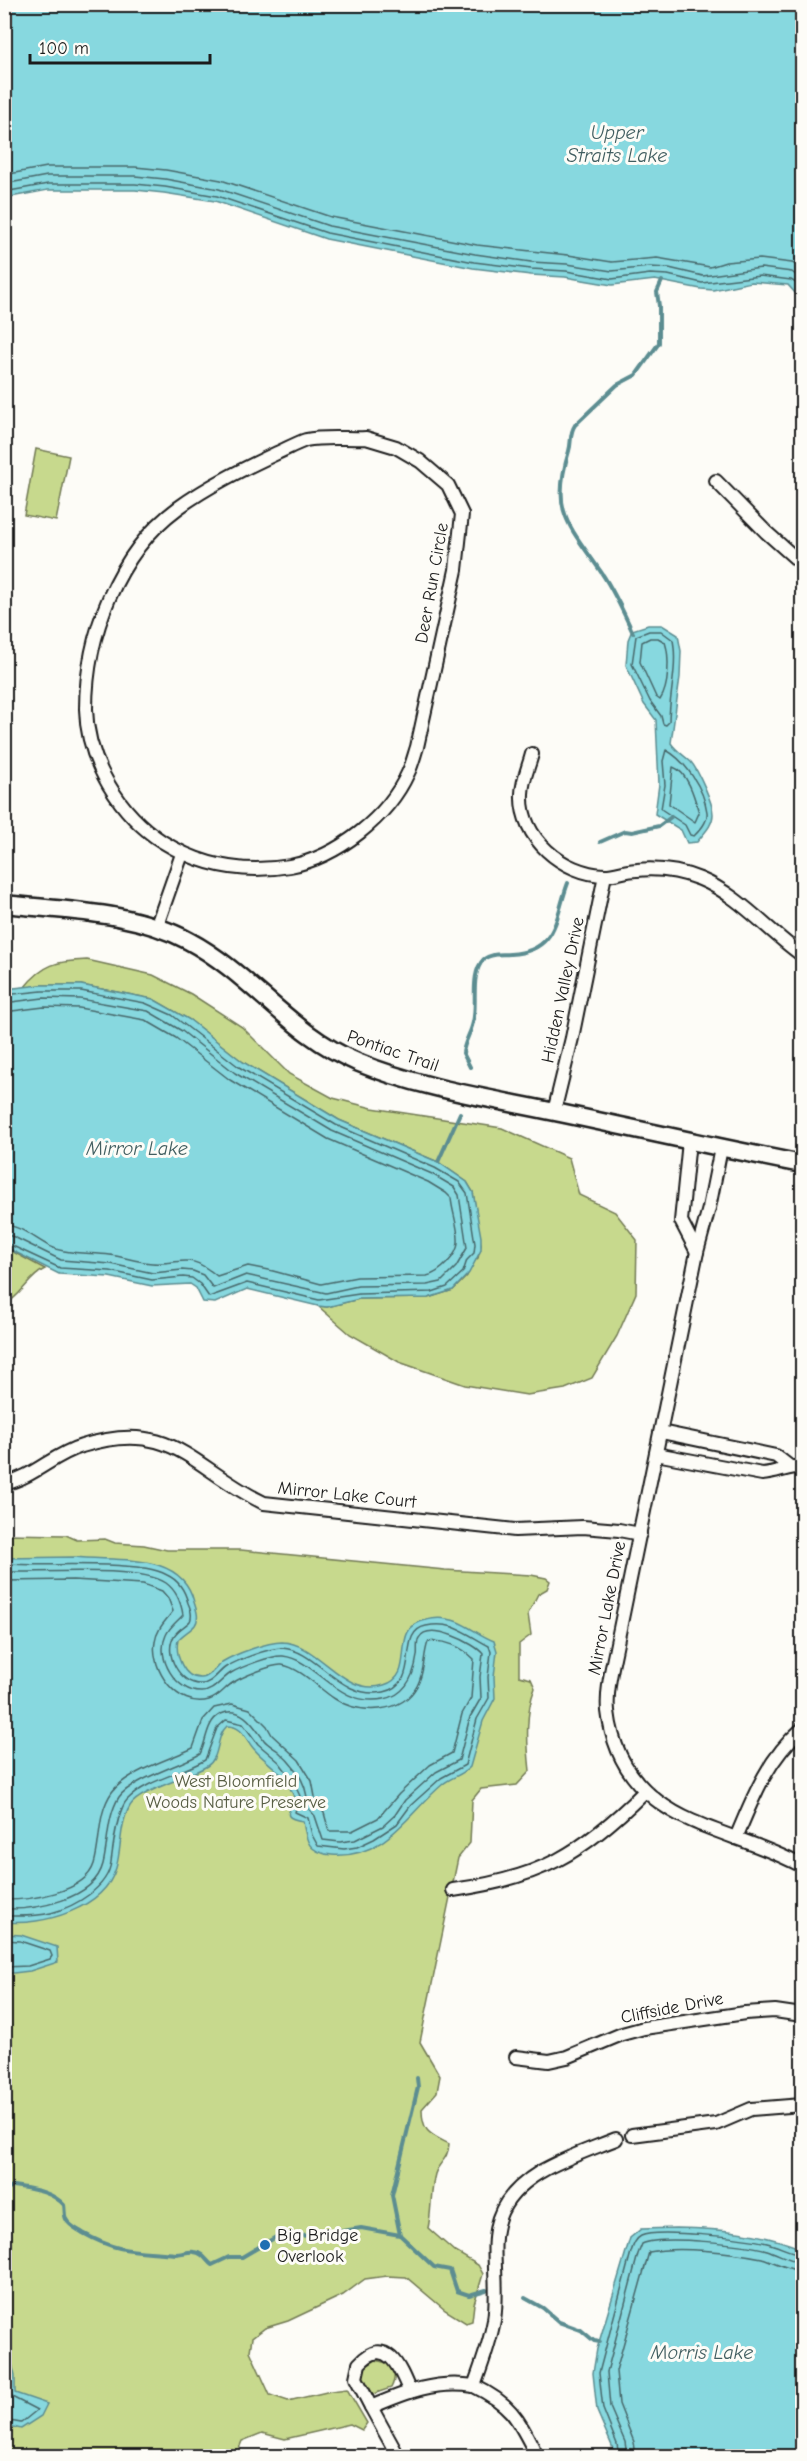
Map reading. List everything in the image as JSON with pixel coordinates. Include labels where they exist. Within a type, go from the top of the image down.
[{"type":"main road","name":"Pontiac Trail","points":[[4,904],[128,918],[156,926],[191,942],[248,984],[304,1032],[356,1062],[424,1084],[689,1142],[802,1164]]},
{"type":"street","name":"Deer Run Circle","points":[[366,438],[396,447],[420,461],[448,485],[462,514],[456,570],[417,747],[407,774],[391,799],[368,825],[345,843],[299,864],[267,870],[236,869],[213,865],[182,854],[150,834],[124,808],[108,783],[93,748],[86,711],[89,676],[97,629],[116,585],[131,558],[156,528],[177,509],[228,476],[306,440],[366,438]]},
{"type":"street","points":[[716,481],[766,532],[802,564]]},
{"type":"street","points":[[532,754],[522,794],[526,819],[536,840],[554,856],[574,868],[605,875],[636,870],[670,871],[699,879],[726,893],[802,955]]},
{"type":"street","points":[[156,926],[182,854]]},
{"type":"street","name":"Hidden Valley Drive","points":[[554,1112],[572,1038],[605,875]]},
{"type":"street","points":[[689,1142],[681,1221],[697,1252]]},
{"type":"street","name":"Mirror Lake Drive","points":[[721,1148],[697,1252],[610,1677],[608,1710],[614,1739],[623,1760],[644,1792],[665,1808],[802,1866]]},
{"type":"street","points":[[661,1432],[776,1456],[796,1467]]},
{"type":"street","name":"Mirror Lake Court","points":[[4,1484],[32,1474],[81,1446],[119,1438],[146,1438],[176,1447],[241,1492],[264,1503],[515,1530],[583,1527],[640,1534]]},
{"type":"street","points":[[735,1470],[740,1448]]},
{"type":"street","points":[[656,1454],[762,1474],[796,1467]]},
{"type":"street","points":[[736,1838],[768,1766],[786,1743],[802,1729]]},
{"type":"street","points":[[453,1890],[506,1881],[564,1858],[601,1832],[644,1792]]},
{"type":"street","name":"Cliffside Drive","points":[[516,2057],[549,2061],[567,2057],[622,2034],[645,2028],[745,2013],[776,2011],[802,2015]]},
{"type":"street","points":[[632,2135],[716,2124],[751,2109],[802,2104]]},
{"type":"street","points":[[474,2386],[494,2319],[494,2236],[501,2212],[515,2193],[539,2173],[616,2139]]},
{"type":"street","points":[[398,2457],[356,2378],[359,2364],[372,2354],[382,2353],[395,2360],[409,2390]]},
{"type":"street","points":[[371,2407],[409,2390],[438,2384],[456,2383],[474,2386],[498,2398],[512,2412],[537,2457]]},
{"type":"green space","points":[[36,449],[69,456],[56,521],[24,515]]},
{"type":"green space","points":[[87,960],[153,975],[191,994],[242,1027],[289,1074],[333,1098],[372,1108],[502,1128],[569,1158],[579,1195],[615,1212],[637,1240],[636,1293],[617,1336],[592,1378],[565,1389],[527,1395],[465,1385],[399,1362],[350,1334],[318,1306],[327,1307],[359,1299],[428,1298],[453,1290],[467,1276],[472,1263],[478,1258],[481,1245],[473,1192],[467,1182],[438,1162],[339,1120],[243,1062],[190,1020],[153,999],[81,985],[41,985],[24,988],[51,965]]},
{"type":"green space","points":[[4,1247],[45,1269],[34,1277],[16,1297],[5,1304]]},
{"type":"green space","name":"West Bloomfield Woods Nature Preserve","points":[[5,1534],[66,1535],[77,1540],[105,1539],[115,1543],[144,1545],[167,1550],[241,1550],[445,1570],[531,1575],[550,1581],[547,1589],[538,1594],[528,1614],[531,1635],[519,1644],[519,1676],[531,1679],[535,1688],[528,1718],[530,1771],[517,1785],[481,1789],[472,1800],[470,1843],[458,1858],[420,2042],[440,2076],[437,2092],[422,2109],[422,2117],[426,2128],[432,2135],[449,2144],[447,2154],[435,2174],[428,2228],[454,2251],[478,2265],[483,2274],[474,2304],[472,2321],[466,2323],[445,2310],[406,2277],[387,2276],[365,2279],[343,2295],[288,2321],[265,2328],[252,2338],[250,2351],[270,2395],[288,2401],[347,2389],[367,2423],[362,2430],[350,2424],[285,2439],[262,2433],[242,2441],[236,2456],[5,2456]]},
{"type":"green space","points":[[376,2360],[390,2364],[394,2379],[391,2388],[373,2394],[362,2377],[366,2366]]},
{"type":"water","name":"Upper Straits Lake","points":[[5,4],[802,5],[802,312],[796,294],[788,285],[751,282],[713,290],[655,280],[612,285],[565,277],[473,268],[326,239],[215,201],[164,193],[135,190],[48,190],[5,198]]},
{"type":"water","points":[[648,625],[662,625],[678,635],[681,651],[680,677],[671,743],[694,766],[708,795],[713,814],[710,825],[697,842],[687,843],[681,830],[655,814],[659,784],[656,720],[644,704],[626,665],[628,640],[632,630]]},
{"type":"water","name":"Mirror Lake","points":[[41,985],[81,985],[153,999],[190,1020],[243,1062],[339,1120],[438,1162],[467,1182],[473,1192],[481,1250],[469,1273],[453,1290],[428,1298],[359,1299],[327,1307],[247,1289],[215,1303],[203,1302],[196,1288],[190,1284],[152,1286],[109,1277],[59,1274],[5,1247],[5,989]]},
{"type":"water","points":[[75,1557],[127,1560],[162,1566],[176,1574],[187,1585],[194,1602],[197,1619],[195,1625],[178,1640],[177,1646],[182,1665],[189,1674],[195,1677],[207,1676],[222,1662],[243,1652],[282,1642],[308,1651],[356,1684],[369,1687],[384,1685],[394,1680],[400,1672],[405,1641],[414,1625],[430,1619],[442,1618],[467,1626],[494,1641],[497,1651],[494,1677],[495,1698],[483,1721],[470,1767],[443,1784],[382,1842],[367,1850],[351,1854],[324,1854],[310,1845],[303,1821],[291,1818],[289,1815],[294,1797],[286,1780],[254,1749],[237,1728],[227,1726],[214,1757],[207,1766],[143,1795],[130,1806],[122,1829],[116,1868],[109,1882],[99,1894],[70,1912],[36,1921],[5,1922],[5,1558]]},
{"type":"water","points":[[5,1934],[21,1935],[57,1947],[58,1962],[30,1971],[5,1974]]},
{"type":"water","name":"Morris Lake","points":[[676,2228],[740,2232],[787,2243],[802,2249],[802,2456],[614,2456],[597,2411],[593,2373],[597,2349],[630,2238],[641,2229]]},
{"type":"water","points":[[5,2355],[11,2359],[15,2376],[15,2393],[47,2404],[41,2416],[21,2429],[5,2425]]},
{"type":"waterway","points":[[633,633],[610,587],[572,529],[562,504],[561,489],[575,425],[617,385],[636,375],[659,343],[657,292],[662,281]]},
{"type":"waterway","points":[[600,842],[625,831],[632,832],[659,826],[671,817]]},
{"type":"waterway","points":[[470,1067],[463,1053],[473,1022],[475,981],[479,965],[490,956],[526,952],[546,940],[557,920],[568,883]]},
{"type":"waterway","points":[[438,1162],[460,1113]]},
{"type":"waterway","points":[[400,2235],[392,2195],[418,2087],[417,2078]]},
{"type":"waterway","points":[[4,2192],[14,2186],[41,2191],[54,2197],[64,2205],[65,2217],[71,2225],[108,2245],[139,2251],[176,2254],[194,2252],[203,2255],[212,2265],[229,2257],[242,2257],[276,2237],[318,2235],[361,2228],[400,2235],[434,2267],[450,2270],[457,2291],[469,2295],[486,2290]]},
{"type":"waterway","points":[[525,2298],[543,2308],[559,2322],[581,2330],[594,2341],[600,2342]]},
{"type":"place","name":"Big Bridge Overlook","points":[[265,2245]]}]
